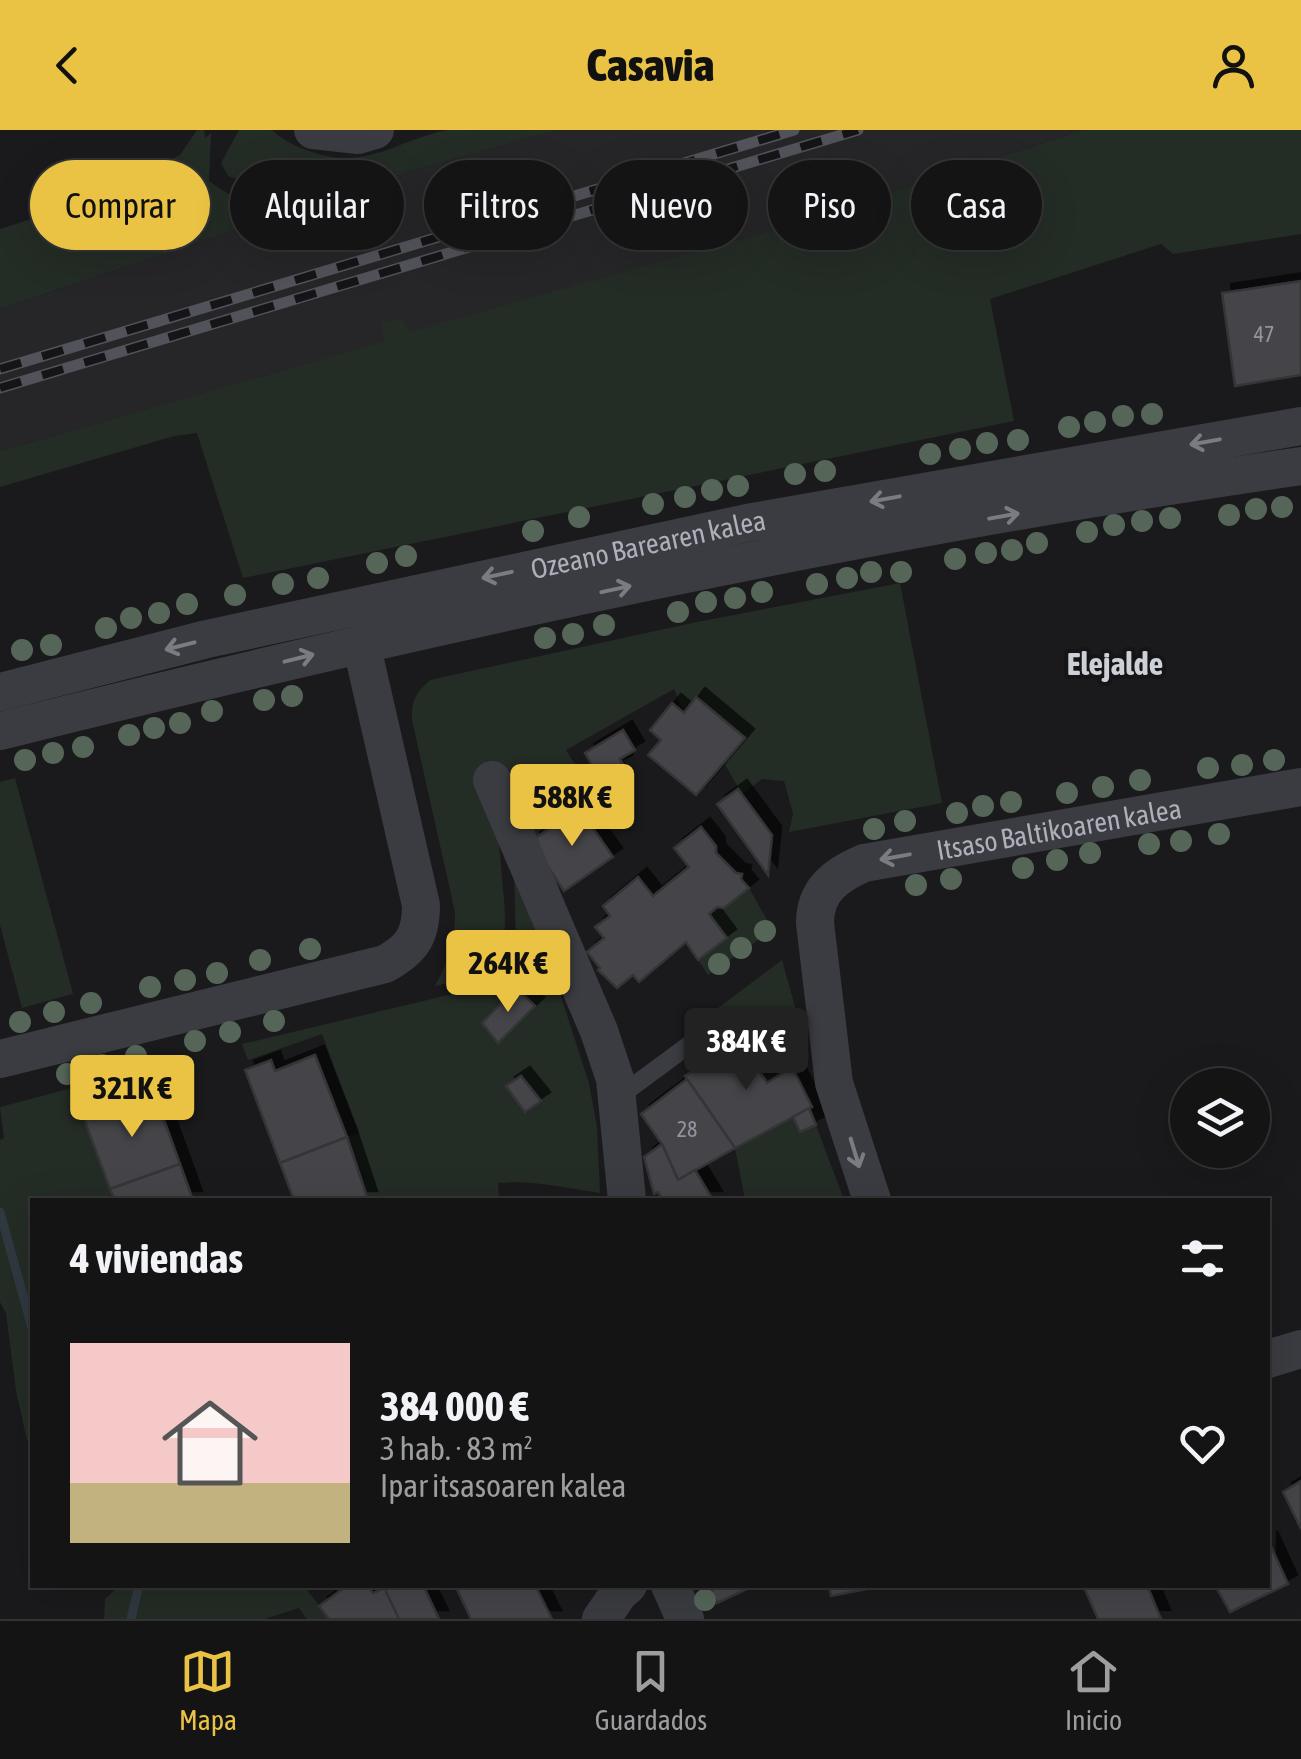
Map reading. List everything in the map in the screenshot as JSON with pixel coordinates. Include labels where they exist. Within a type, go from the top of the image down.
[{"type":"street","points":[[314,130],[358,136],[376,130]]},
{"type":"street","name":"Ozeano Barearen kalea","points":[[0,692],[207,640],[728,527],[1301,426]]},
{"type":"street","name":"Ozeano Barearen kalea","points":[[0,732],[361,642],[726,566],[1301,466]]},
{"type":"street","points":[[0,1059],[384,964],[414,944],[420,931],[421,905],[361,642]]},
{"type":"street","points":[[492,780],[599,1031],[616,1080],[627,1198]]},
{"type":"street","name":"Itsaso Baltikoaren kalea","points":[[871,1198],[834,1083],[814,924],[825,887],[837,876],[864,863],[1301,787]]},
{"type":"street","points":[[1270,1358],[1301,1350]]},
{"type":"street","points":[[601,1619],[624,1588]]},
{"type":"street","points":[[671,1588],[685,1619]]},
{"type":"lane","points":[[617,1098],[724,1019]]},
{"type":"shaded area","points":[[197,130],[204,130],[205,138],[211,133],[210,160],[171,160],[180,155]]},
{"type":"shaded area","points":[[239,130],[272,130],[306,150],[349,158],[381,152],[447,130],[556,130],[451,160],[424,160],[424,168],[404,174],[404,160],[230,160],[230,177],[221,163]]},
{"type":"shaded area","points":[[556,130],[1083,130],[991,160],[911,160],[911,186],[891,193],[891,160],[768,160],[768,231],[748,237],[748,160],[594,160],[594,250],[702,250],[408,333],[402,317],[382,324],[386,341],[0,451],[0,309],[176,250],[210,250],[210,239],[230,232],[230,250],[404,250],[404,174],[424,168],[424,250],[574,250],[574,160],[451,160]]},
{"type":"shaded area","points":[[1083,130],[1301,130],[1301,234],[1173,254],[1161,244],[990,299],[1014,421],[243,578],[197,433],[174,436],[0,487],[0,451],[385,341],[381,323],[402,317],[409,332],[701,250],[748,250],[748,237],[768,231],[768,250],[891,250],[891,193],[911,186],[911,250],[1042,250],[1042,160],[991,160]]},
{"type":"shaded area","points":[[210,182],[230,194],[230,232],[210,239]]},
{"type":"shaded area","points":[[30,219],[30,250],[176,250],[0,309],[0,229]]},
{"type":"shaded area","points":[[900,583],[942,803],[789,832],[793,814],[784,781],[762,779],[742,794],[724,763],[745,737],[697,698],[684,713],[674,689],[566,750],[587,784],[547,812],[552,826],[531,841],[496,811],[505,911],[502,945],[496,957],[474,974],[435,986],[450,950],[455,912],[412,720],[415,697],[430,680]]},
{"type":"shaded area","points":[[15,778],[73,994],[22,1008],[0,925],[0,782]]},
{"type":"shaded area","points":[[514,872],[546,936],[533,961],[552,969],[589,1083],[597,1127],[600,1193],[511,1182],[498,1183],[499,1198],[367,1198],[347,1137],[359,1133],[322,1034],[248,1060],[242,1044],[478,988],[509,962],[516,940]]},
{"type":"shaded area","points":[[749,888],[770,925],[767,934],[708,975],[698,960],[709,914],[717,907],[724,908]]},
{"type":"shaded area","points":[[782,960],[809,1057],[767,1083],[718,1008]]},
{"type":"shaded area","points":[[164,1064],[179,1100],[159,1107],[153,1090],[83,1116],[114,1198],[30,1198],[30,1443],[16,1391],[6,1313],[0,1302],[0,1140],[4,1138],[0,1107]]},
{"type":"shaded area","points":[[793,1117],[800,1131],[816,1125],[843,1198],[745,1198],[735,1148]]},
{"type":"shaded area","points":[[117,1588],[312,1588],[308,1591],[329,1619],[307,1619],[299,1608],[265,1619],[104,1619],[105,1599]]},
{"type":"building","points":[[1301,281],[1301,375],[1235,386],[1222,293]]},
{"type":"building","points":[[696,697],[745,738],[696,795],[648,755],[661,740],[650,730],[672,703],[684,713]]},
{"type":"building","points":[[623,730],[635,750],[613,769],[623,786],[611,799],[585,753]]},
{"type":"building","points":[[738,789],[772,835],[768,875],[717,804]]},
{"type":"building","points":[[579,808],[613,857],[564,891],[531,841]]},
{"type":"building","points":[[701,827],[716,846],[716,853],[742,874],[741,879],[749,888],[724,908],[717,907],[709,914],[727,938],[698,960],[686,942],[639,982],[633,975],[617,988],[598,970],[587,952],[604,938],[595,927],[610,916],[603,906],[638,877],[653,896],[689,867],[674,848]]},
{"type":"building","points":[[516,988],[535,1006],[498,1043],[482,1023]]},
{"type":"building","points":[[735,1033],[767,1083],[792,1067],[812,1107],[735,1148],[685,1076],[713,1059],[707,1049]]},
{"type":"building","points":[[315,1055],[347,1137],[280,1163],[245,1070],[271,1060],[275,1071]]},
{"type":"building","points":[[521,1076],[541,1101],[525,1112],[506,1086]]},
{"type":"building","points":[[687,1079],[735,1148],[678,1180],[662,1144],[641,1114]]},
{"type":"building","points":[[153,1090],[180,1164],[110,1189],[83,1116]]},
{"type":"building","points":[[809,1108],[816,1125],[800,1132],[793,1117]]},
{"type":"building","points":[[347,1137],[367,1198],[293,1198],[280,1163]]},
{"type":"building","points":[[662,1144],[678,1180],[695,1170],[712,1198],[662,1198],[658,1192],[654,1194],[644,1157]]},
{"type":"building","points":[[180,1164],[192,1198],[114,1198],[110,1189]]},
{"type":"building","points":[[1301,1481],[1301,1529],[1283,1492]]},
{"type":"building","points":[[1270,1544],[1288,1584],[1230,1612],[1217,1588],[1270,1588]]},
{"type":"building","points":[[344,1588],[369,1588],[373,1593],[385,1588],[399,1619],[329,1619],[319,1606]]},
{"type":"building","points":[[384,1588],[424,1588],[439,1619],[399,1619]]},
{"type":"building","points":[[456,1588],[536,1588],[552,1619],[471,1619]]},
{"type":"building","points":[[710,1588],[749,1588],[717,1603]]},
{"type":"building","points":[[830,1588],[872,1588],[831,1596]]},
{"type":"building","points":[[1084,1588],[1148,1588],[1161,1619],[1098,1619]]},
{"type":"waterway","points":[[0,1212],[30,1321]]},
{"type":"waterway","points":[[131,1619],[138,1588]]},
{"type":"railway","points":[[0,369],[794,130]]},
{"type":"railway","points":[[0,388],[858,130]]},
{"type":"district","name":"Elejalde","points":[[1115,663]]}]
